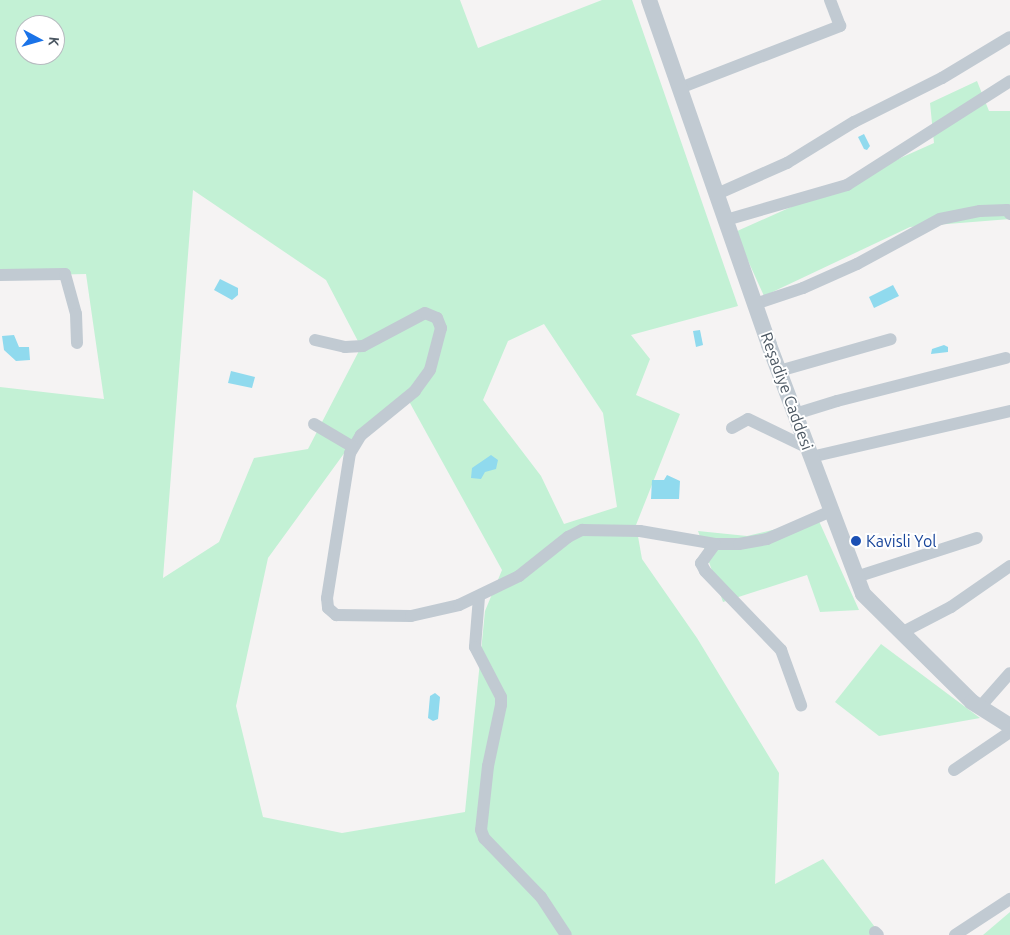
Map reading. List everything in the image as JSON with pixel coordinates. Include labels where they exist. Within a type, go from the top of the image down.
[{"type":"street","name":"Reşadiye Caddesi","points":[[649,0],[779,371],[862,594],[980,707],[1010,726]]},
{"type":"street","points":[[680,88],[840,26],[830,0]]},
{"type":"street","points":[[717,194],[786,163],[854,122],[942,78],[1010,37]]},
{"type":"street","points":[[726,220],[847,185],[1010,81]]},
{"type":"street","points":[[755,304],[804,288],[857,264],[940,219],[1009,211]]},
{"type":"street","points":[[0,275],[65,274],[76,314],[77,343]]},
{"type":"street","points":[[315,340],[345,347],[364,346],[426,313],[440,322],[440,335],[430,370],[415,390],[378,420],[353,448],[347,461],[326,598],[331,612],[343,617],[411,616],[444,610],[479,597],[519,576],[568,537],[582,530],[640,531],[714,544],[739,544],[767,539],[831,511]]},
{"type":"street","points":[[779,371],[890,339]]},
{"type":"street","points":[[795,414],[837,400],[1006,358]]},
{"type":"street","points":[[732,428],[748,419],[810,453],[1010,411]]},
{"type":"street","points":[[314,424],[353,448]]},
{"type":"street","points":[[856,577],[977,538]]},
{"type":"street","points":[[714,544],[702,562],[704,571],[781,650],[801,705]]},
{"type":"street","points":[[901,633],[950,607],[1010,566]]},
{"type":"street","points":[[479,597],[476,647],[501,697],[488,766],[481,830],[484,838],[541,897],[566,935]]},
{"type":"street","points":[[980,707],[1010,673]]},
{"type":"street","points":[[954,770],[1010,732]]},
{"type":"street","points":[[955,935],[1010,899]]},
{"type":"green space","points":[[0,0],[460,0],[478,48],[602,0],[632,0],[738,306],[631,335],[650,359],[636,395],[680,414],[636,525],[642,559],[697,638],[779,773],[775,884],[823,859],[881,935],[0,935],[0,387],[104,399],[86,274],[0,276]],"holes":[[[193,190],[326,280],[361,347],[308,449],[254,458],[219,542],[163,578]],[[544,324],[603,413],[617,507],[564,524],[541,476],[483,400],[508,341]],[[405,394],[502,570],[485,611],[465,812],[342,833],[263,817],[236,706],[268,558],[348,448]]]},
{"type":"green space","points":[[977,81],[989,111],[1010,111],[1010,219],[910,227],[764,296],[735,232],[934,143],[930,103]]},
{"type":"green space","points":[[818,519],[859,610],[820,612],[807,575],[723,602],[698,531],[747,536]]},
{"type":"green space","points":[[881,644],[980,718],[879,736],[835,702]]},
{"type":"green space","points":[[1010,912],[1010,935],[983,935]]},
{"type":"water","points":[[864,134],[870,146],[867,150],[864,149],[858,137]]},
{"type":"water","points":[[220,279],[238,288],[238,295],[232,300],[214,290]]},
{"type":"water","points":[[893,285],[899,296],[874,308],[869,297]]},
{"type":"water","points":[[700,330],[703,345],[696,347],[693,331]]},
{"type":"water","points":[[14,335],[19,347],[29,347],[30,360],[16,361],[4,350],[2,336]]},
{"type":"water","points":[[944,345],[948,347],[948,352],[931,354],[932,349]]},
{"type":"water","points":[[231,371],[255,377],[252,388],[228,383]]},
{"type":"water","points":[[491,455],[498,460],[496,469],[485,472],[481,479],[471,478],[472,468]]},
{"type":"water","points":[[667,475],[680,481],[679,499],[651,499],[652,480],[664,480]]},
{"type":"water","points":[[435,693],[440,697],[438,719],[433,721],[428,718],[430,696]]},
{"type":"place","name":"Kavisli Yol","points":[[856,541]]}]
